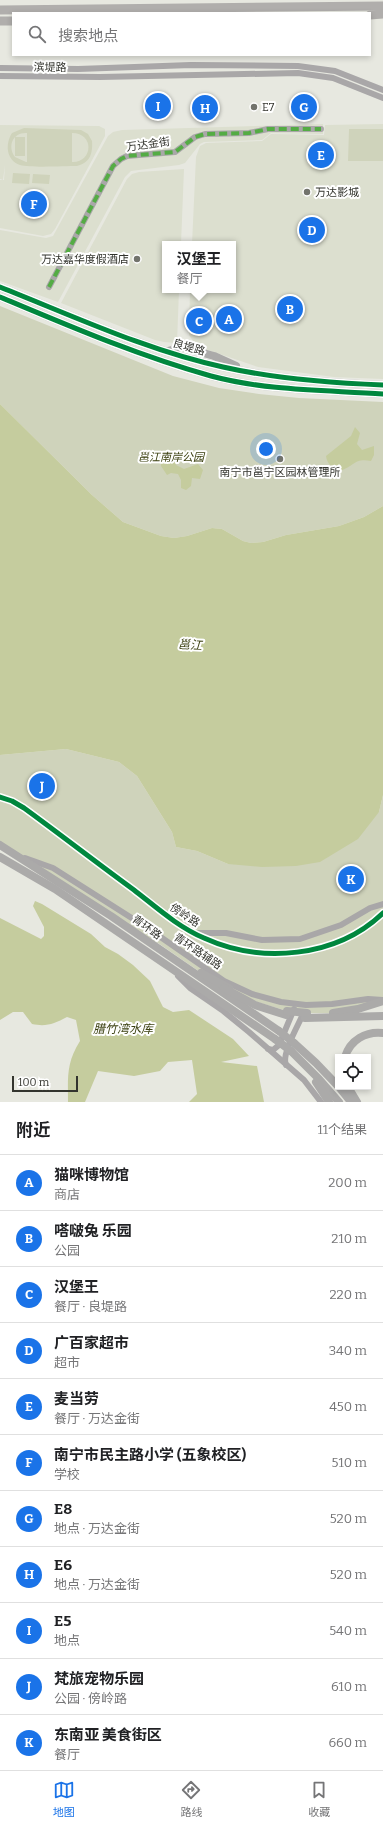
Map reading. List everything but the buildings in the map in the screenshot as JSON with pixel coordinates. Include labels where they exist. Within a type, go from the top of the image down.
[{"type":"highway","points":[[0,10],[383,6]]},
{"type":"highway","points":[[371,15],[383,14]]},
{"type":"highway","points":[[0,21],[12,21]]},
{"type":"main road","name":"良堤路","points":[[0,287],[167,352],[223,367],[248,372],[332,383],[383,385]]},
{"type":"main road","name":"良堤路","points":[[0,297],[152,358],[212,376],[279,388],[383,394]]},
{"type":"main road","name":"青环路","points":[[0,845],[20,856],[279,1031],[316,1063],[335,1084]]},
{"type":"main road","name":"青环路","points":[[0,856],[55,889],[275,1039],[300,1060]]},
{"type":"main road","points":[[135,933],[158,943],[200,972],[246,1000],[267,1009],[287,1010],[306,1016],[383,1016]]},
{"type":"main road","points":[[306,1016],[367,1007],[383,1001]]},
{"type":"main road","points":[[346,1054],[350,1046],[361,1037],[372,1033],[383,1033]]},
{"type":"main road","points":[[300,1060],[329,1102]]},
{"type":"main road","points":[[300,1060],[339,1102]]},
{"type":"main road","name":"青环路","points":[[341,1090],[351,1102]]},
{"type":"main road","points":[[350,1090],[357,1102]]},
{"type":"street","name":"滨堤路","points":[[0,68],[90,68],[191,65],[316,67],[353,76],[383,90]]},
{"type":"street","name":"滨堤路","points":[[0,76],[100,77],[298,73],[333,78],[383,98]]},
{"type":"street","name":"万达金街","points":[[49,287],[113,166],[121,158],[134,155],[175,152],[195,137],[206,134],[249,133],[268,129],[321,130]]},
{"type":"street","name":"傍岭路","points":[[0,797],[18,804],[169,917],[192,932],[203,938],[240,950],[278,954],[297,953],[329,945],[346,938],[383,913]]},
{"type":"street","name":"青环路辅路","points":[[20,856],[53,868],[149,929],[231,985],[287,1010],[312,1005],[361,999],[383,1001]]},
{"type":"street","points":[[192,932],[206,934],[226,933],[262,940],[300,939],[341,926],[370,908],[383,904]]},
{"type":"street","points":[[170,968],[190,988],[231,1017],[268,1049],[310,1087],[321,1102]]},
{"type":"street","points":[[286,1065],[286,1051],[304,1011],[307,1007],[312,1005]]},
{"type":"street","points":[[268,1049],[273,1050],[280,1045],[294,1011],[293,1006],[287,1010]]},
{"type":"shaded area","points":[[323,124],[323,134],[271,133],[262,140],[204,142],[200,144],[185,163],[131,171],[125,177],[58,302],[0,281],[0,230],[46,238],[53,236],[108,136],[113,132],[122,130]]},
{"type":"shaded area","points":[[383,124],[383,379],[334,377],[258,367],[199,347],[189,335],[190,293],[236,293],[236,241],[192,241],[196,157],[200,146],[206,143],[262,141],[271,134],[324,135],[325,125]]},
{"type":"shaded area","points":[[0,125],[99,126],[105,129],[105,136],[51,234],[43,236],[0,228],[0,180],[3,180],[0,179]]},
{"type":"shaded area","points":[[184,169],[181,241],[162,241],[162,293],[179,293],[177,343],[155,340],[61,303],[127,179],[132,174],[139,172]]},
{"type":"green space","points":[[24,128],[81,130],[88,134],[92,141],[92,150],[88,160],[77,166],[39,167],[20,165],[15,163],[9,156],[8,142],[12,133]],"holes":[[[22,133],[27,133],[27,162],[26,162],[15,157],[12,144],[15,137]],[[72,133],[79,134],[88,142],[87,153],[84,158],[79,161],[72,162]]]},
{"type":"green space","points":[[349,129],[383,129],[383,161],[348,161]]},
{"type":"green space","points":[[15,137],[25,137],[25,156],[15,156]]},
{"type":"green space","points":[[13,173],[30,174],[29,184],[12,183]]},
{"type":"green space","points":[[33,174],[50,175],[49,184],[32,183]]},
{"type":"green space","name":"邕江南岸公园","points":[[0,306],[173,376],[219,388],[299,398],[383,402],[383,506],[364,517],[339,526],[286,535],[263,542],[251,543],[243,541],[222,529],[212,528],[187,536],[174,538],[161,536],[123,522],[92,495],[0,404]]},
{"type":"green space","points":[[66,749],[119,762],[137,776],[172,832],[176,847],[197,851],[228,864],[379,812],[383,795],[383,1001],[333,1013],[307,1013],[287,1011],[254,1001],[200,972],[158,943],[135,933],[0,845],[0,755]]},
{"type":"water","name":"邕江","points":[[0,404],[92,495],[123,522],[161,536],[174,538],[187,536],[212,528],[222,529],[243,541],[251,543],[263,542],[286,535],[339,526],[364,517],[383,506],[383,795],[379,812],[358,839],[320,862],[296,866],[262,867],[228,864],[197,851],[176,847],[172,832],[137,776],[119,762],[66,749],[0,755]]},
{"type":"water","points":[[355,427],[360,433],[357,444],[362,450],[374,446],[374,455],[371,461],[361,461],[340,471],[329,464],[326,456],[351,436]]},
{"type":"water","points":[[167,452],[174,455],[176,465],[184,469],[198,464],[203,470],[200,479],[192,478],[191,486],[186,490],[181,488],[181,480],[178,474],[171,473],[167,475],[161,466],[161,456]]},
{"type":"water","name":"腊竹湾水库","points":[[35,901],[91,934],[105,947],[133,965],[150,981],[163,1007],[173,1012],[189,1010],[233,1039],[249,1056],[221,1062],[257,1066],[264,1102],[189,1102],[197,1094],[192,1060],[168,1062],[160,1071],[134,1076],[98,1071],[85,1102],[68,1102],[68,1078],[70,1064],[75,1049],[80,1041],[76,1020],[67,1017],[50,1024],[37,1025],[32,1024],[23,1012],[13,1012],[0,1020],[0,918],[41,939],[44,936],[44,927],[33,906]]},
{"type":"marked path","points":[[49,287],[113,166],[121,159],[127,156],[175,152],[195,137],[205,134],[249,133],[268,129],[321,129]]},
{"type":"cycle path","points":[[0,287],[110,332],[166,352],[195,360],[263,375],[323,382],[383,385]]},
{"type":"cycle path","points":[[0,297],[131,350],[211,376],[253,385],[318,391],[383,394]]},
{"type":"cycle path","points":[[0,797],[12,801],[24,808],[185,928],[204,938],[226,946],[249,951],[273,953],[297,952],[321,948],[343,940],[364,928],[383,913]]},
{"type":"place","name":"E5","points":[[158,106]]},
{"type":"place","name":"E7","points":[[254,107]]},
{"type":"place","name":"E8","points":[[304,107]]},
{"type":"place","name":"E6","points":[[205,108]]},
{"type":"place","name":"麦当劳","points":[[321,155]]},
{"type":"place","name":"万达影城","points":[[307,192]]},
{"type":"place","name":"南宁市民主路小学 (五象校区)","points":[[34,204]]},
{"type":"place","name":"广百家超市","points":[[312,230]]},
{"type":"place","name":"万达嘉华度假酒店","points":[[137,259]]},
{"type":"place","name":"嗒啵兔 乐园","points":[[290,309]]},
{"type":"place","name":"猫咪博物馆","points":[[229,319]]},
{"type":"place","name":"汉堡王","points":[[199,321]]},
{"type":"place","name":"南宁市邕宁区园林管理所","points":[[280,459]]},
{"type":"place","name":"梵旅宠物乐园","points":[[42,786]]},
{"type":"place","name":"东南亚 美食街区","points":[[351,879]]}]
